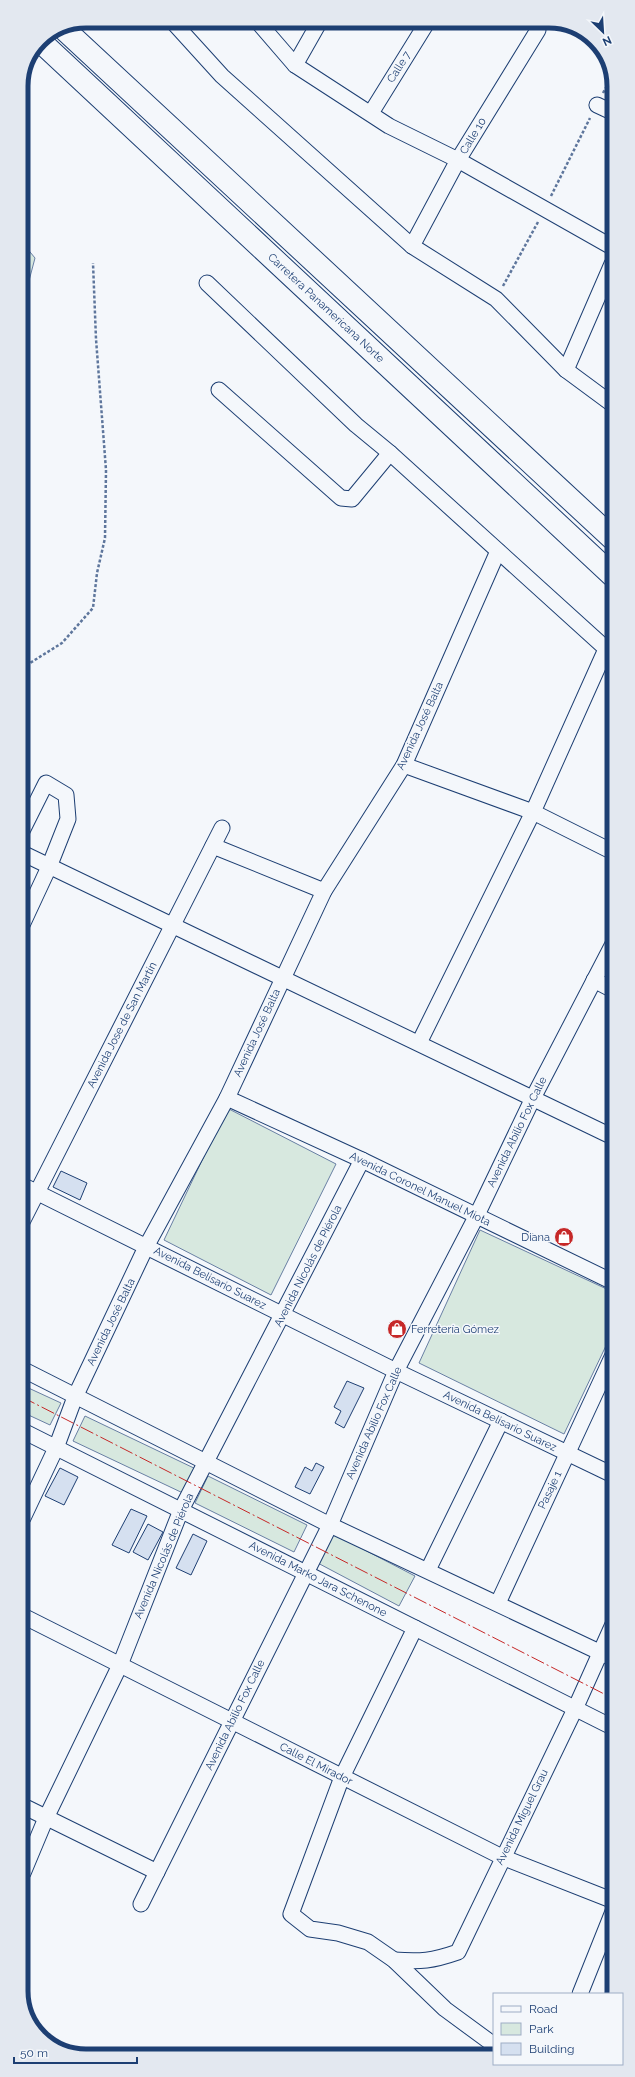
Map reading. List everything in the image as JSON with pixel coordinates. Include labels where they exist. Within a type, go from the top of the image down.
[{"type":"highway","points":[[66,31],[607,533]]},
{"type":"highway","name":"Carretera Panamericana Norte","points":[[45,45],[607,570]]},
{"type":"street","points":[[178,28],[222,76],[412,246],[496,299],[566,370],[607,400]]},
{"type":"street","points":[[263,28],[295,65],[389,126],[458,160],[607,244]]},
{"type":"street","points":[[295,65],[316,28]]},
{"type":"street","name":"Calle 7","points":[[371,114],[424,28]]},
{"type":"street","name":"Calle 10","points":[[412,246],[458,160],[538,30]]},
{"type":"street","points":[[597,105],[607,110]]},
{"type":"street","points":[[566,370],[607,276]]},
{"type":"street","points":[[207,283],[356,425],[390,453],[607,650]]},
{"type":"street","points":[[219,390],[341,498],[352,499],[390,453]]},
{"type":"street","name":"Avenida José Balta","points":[[28,1507],[56,1448],[74,1397],[146,1247],[227,1098],[324,891],[404,765],[498,551]]},
{"type":"street","points":[[419,1044],[533,812],[607,656]]},
{"type":"street","points":[[404,765],[533,812],[607,849]]},
{"type":"street","points":[[28,819],[46,783],[66,796],[68,819],[49,867],[28,912]]},
{"type":"street","name":"Avenida Jose de San Martín","points":[[28,1211],[222,828]]},
{"type":"street","points":[[213,846],[324,891]]},
{"type":"street","points":[[28,856],[172,927],[607,1134]]},
{"type":"street","name":"Avenida Abilio Fox Calle","points":[[141,1904],[330,1525],[396,1371],[476,1217],[533,1098],[607,955]]},
{"type":"street","points":[[594,980],[607,987]]},
{"type":"street","name":"Avenida Coronel Manuel Miota","points":[[227,1098],[362,1160],[476,1217],[607,1279]]},
{"type":"street","name":"Avenida Nicolás de Piérola","points":[[28,1861],[46,1818],[120,1665],[182,1510],[362,1160]]},
{"type":"street","name":"Avenida Belisario Suarez","points":[[28,1188],[396,1371],[607,1472]]},
{"type":"street","name":"Pasaje 1","points":[[498,1603],[607,1368]]},
{"type":"street","points":[[28,1372],[74,1397],[330,1525],[607,1656]]},
{"type":"street","points":[[428,1570],[501,1421]]},
{"type":"street","name":"Avenida Marko Jara Schenone","points":[[28,1434],[607,1725]]},
{"type":"street","name":"Calle El Mirador","points":[[28,1619],[502,1857],[607,1898]]},
{"type":"street","points":[[415,1628],[342,1777],[291,1914],[310,1929],[338,1933],[368,1942],[394,1960],[445,2009],[493,2044]]},
{"type":"street","name":"Avenida Miguel Grau","points":[[394,1960],[419,1962],[435,1960],[458,1952],[502,1857],[575,1709],[607,1637]]},
{"type":"street","points":[[28,1809],[157,1872]]},
{"type":"street","points":[[580,1993],[607,1926]]},
{"type":"path","points":[[496,299],[545,208],[607,86]]},
{"type":"path","points":[[28,664],[62,643],[93,608],[97,573],[105,538],[106,470],[96,339],[93,263]]},
{"type":"green space","points":[[28,250],[35,258],[28,284]]},
{"type":"green space","points":[[227,1108],[336,1164],[271,1295],[164,1240]]},
{"type":"green space","points":[[480,1230],[607,1289],[607,1344],[564,1434],[419,1363]]},
{"type":"green space","points":[[28,1388],[61,1403],[50,1425],[28,1415]]},
{"type":"green space","points":[[85,1416],[198,1470],[185,1494],[73,1441]]},
{"type":"green space","points":[[208,1476],[307,1525],[294,1552],[195,1503]]},
{"type":"green space","points":[[330,1532],[415,1576],[399,1606],[314,1561]]},
{"type":"building","points":[[61,1171],[87,1183],[80,1200],[53,1187]]},
{"type":"building","points":[[347,1381],[364,1388],[344,1428],[335,1423],[341,1411],[334,1407]]},
{"type":"building","points":[[316,1463],[324,1467],[310,1494],[295,1487],[305,1467],[312,1471]]},
{"type":"building","points":[[60,1468],[78,1477],[64,1505],[45,1496]]},
{"type":"building","points":[[131,1509],[147,1516],[129,1553],[112,1545]]},
{"type":"building","points":[[148,1524],[163,1532],[148,1560],[133,1552]]},
{"type":"building","points":[[193,1534],[207,1541],[191,1575],[176,1568]]},
{"type":"power","points":[[28,1400],[607,1695]]},
{"type":"place","name":"Diana","points":[[564,1237]]},
{"type":"place","name":"Ferretería Gómez","points":[[397,1329]]}]
